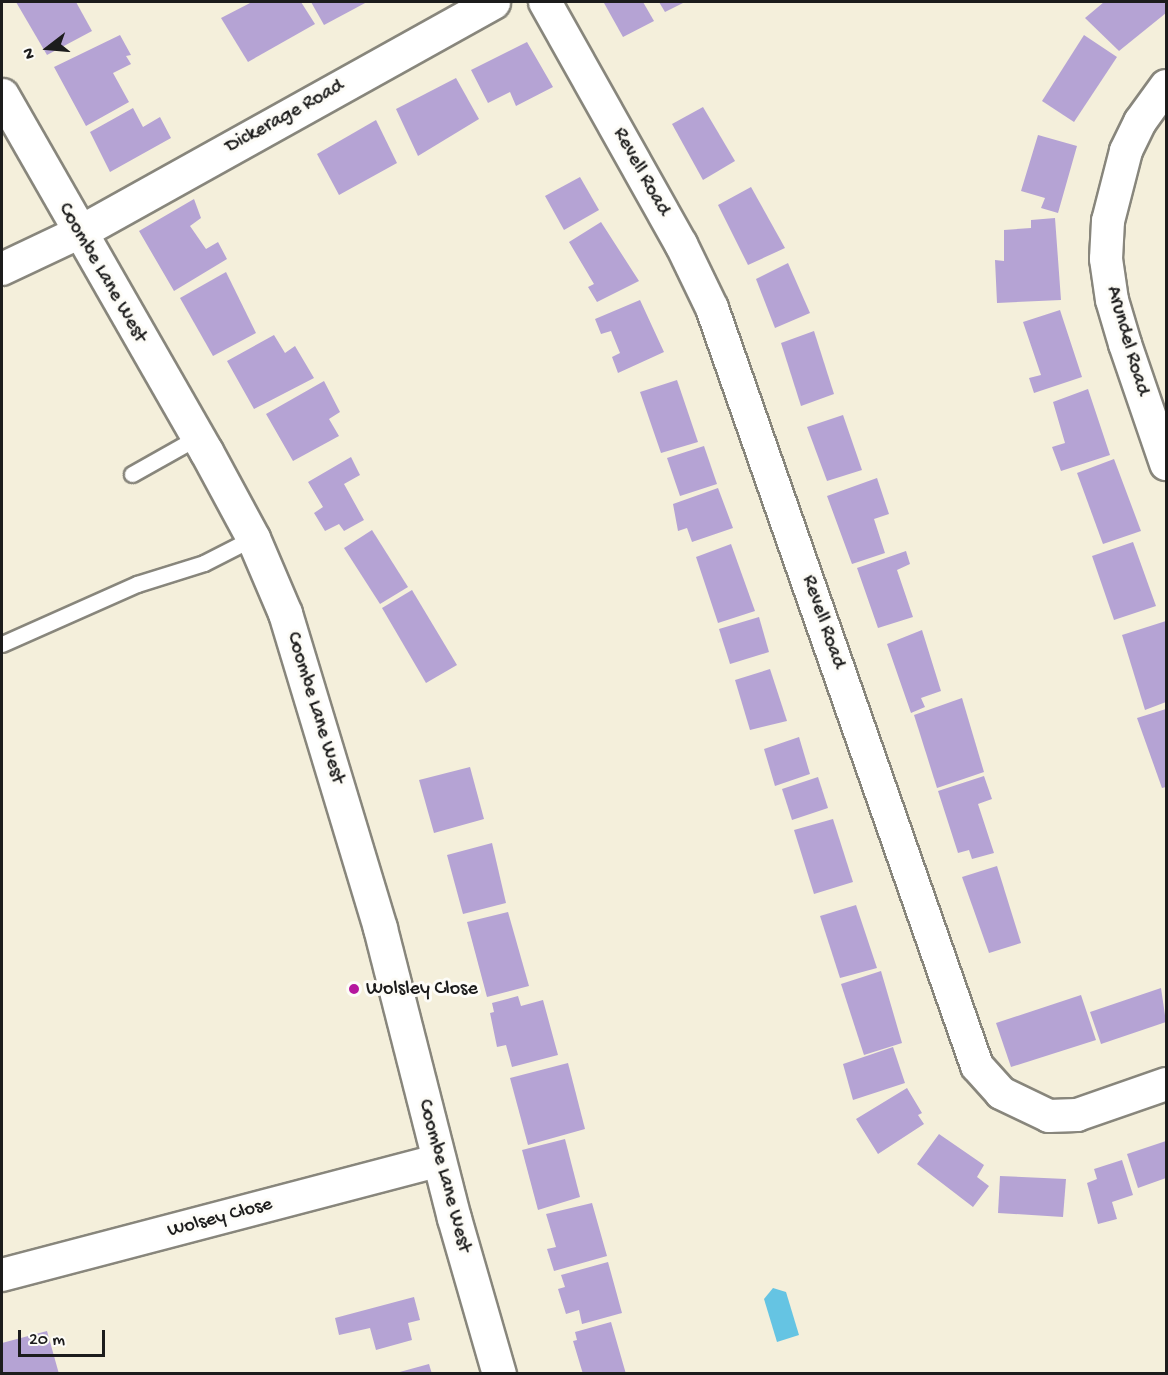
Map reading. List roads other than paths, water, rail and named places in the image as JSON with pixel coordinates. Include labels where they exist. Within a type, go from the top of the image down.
[{"type":"main road","name":"Dickerage Road","points":[[78,233],[493,2]]},
{"type":"main road","name":"Coombe Lane West","points":[[6,114],[198,437],[253,538],[308,679],[380,928],[439,1160],[499,1374]]},
{"type":"street","name":"Revell Road","points":[[545,2],[681,244],[712,308],[977,1066],[1001,1093],[1049,1116],[1077,1115],[1167,1084]]},
{"type":"street","name":"Arundel Road","points":[[1167,86],[1140,122],[1126,151],[1108,221],[1106,259],[1125,344],[1167,464]]},
{"type":"street","points":[[2,269],[78,233]]},
{"type":"street","name":"Wolsey Close","points":[[2,1275],[439,1160]]},
{"type":"lane","points":[[132,474],[198,437]]},
{"type":"lane","points":[[2,644],[137,584],[204,563],[253,538]]},
{"type":"water","points":[[773,1288],[786,1292],[799,1335],[777,1342],[764,1299]]},
{"type":"place","name":"Wolsley Close","points":[[354,989]]}]
